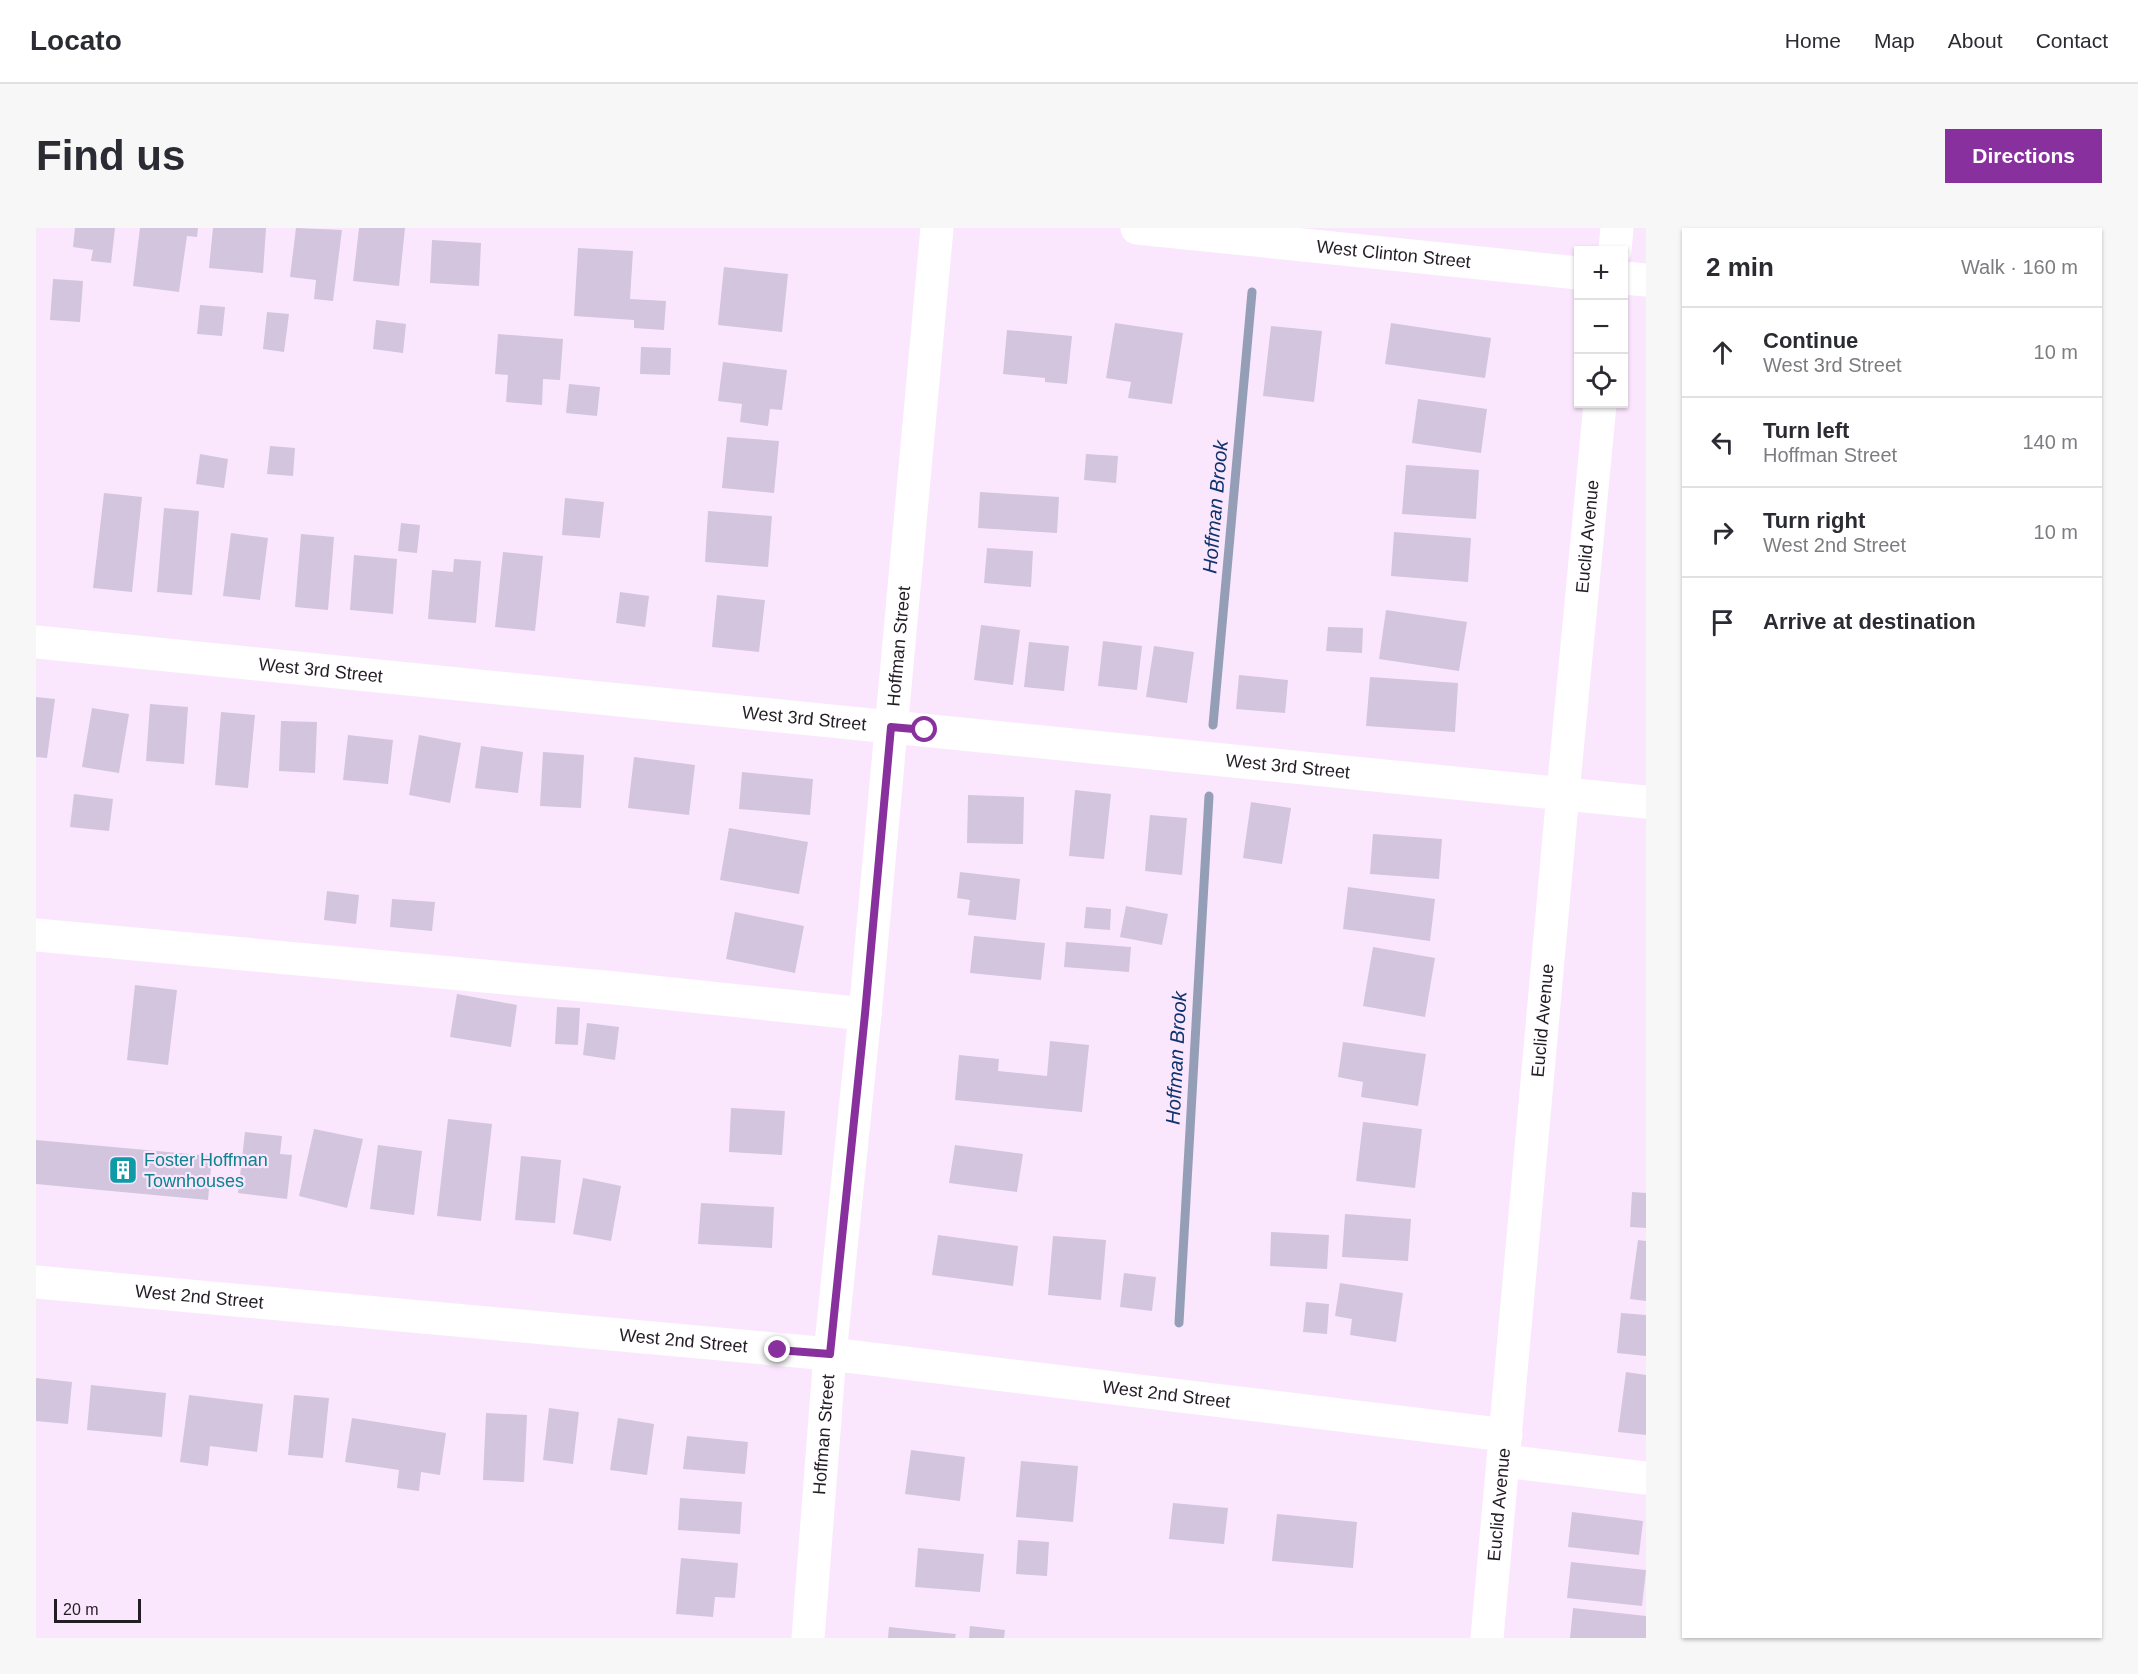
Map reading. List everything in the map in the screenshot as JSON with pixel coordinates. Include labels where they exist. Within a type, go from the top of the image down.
[{"type":"street","name":"Hoffman Street","points":[[808,1638],[830,1354],[865,1014],[937,228]]},
{"type":"street","name":"West Clinton Street","points":[[1137,228],[1574,273]]},
{"type":"street","points":[[1615,246],[1617,228]]},
{"type":"street","points":[[1628,278],[1646,280]]},
{"type":"street","name":"Euclid Avenue","points":[[1487,1638],[1600,408]]},
{"type":"street","name":"West 3rd Street","points":[[36,642],[1646,802]]},
{"type":"street","points":[[36,935],[615,988],[865,1014]]},
{"type":"street","name":"West 2nd Street","points":[[36,1282],[830,1354],[1505,1448],[1646,1478]]},
{"type":"building","points":[[75,228],[115,228],[111,263],[91,261],[93,250],[73,247]]},
{"type":"building","points":[[140,228],[198,228],[197,237],[187,236],[179,292],[133,286]]},
{"type":"building","points":[[213,228],[266,228],[263,273],[209,268]]},
{"type":"building","points":[[296,228],[342,230],[333,301],[314,299],[316,280],[290,277]]},
{"type":"building","points":[[359,228],[405,228],[399,286],[353,281]]},
{"type":"building","points":[[432,240],[481,243],[479,286],[430,283]]},
{"type":"building","points":[[578,248],[633,251],[630,299],[666,301],[664,330],[634,328],[634,320],[574,316]]},
{"type":"building","points":[[724,267],[788,274],[782,332],[718,325]]},
{"type":"building","points":[[53,279],[83,281],[80,322],[50,320]]},
{"type":"building","points":[[200,305],[225,307],[222,336],[197,334]]},
{"type":"building","points":[[267,312],[289,314],[284,352],[263,349]]},
{"type":"building","points":[[376,320],[406,324],[403,353],[373,349]]},
{"type":"building","points":[[1115,323],[1183,333],[1172,404],[1128,398],[1131,382],[1106,378]]},
{"type":"building","points":[[1391,323],[1491,338],[1485,378],[1385,364]]},
{"type":"building","points":[[1271,326],[1322,331],[1314,402],[1263,396]]},
{"type":"building","points":[[1007,330],[1072,336],[1067,384],[1045,382],[1045,378],[1003,374]]},
{"type":"building","points":[[498,334],[563,339],[560,380],[543,379],[542,405],[506,402],[508,375],[495,374]]},
{"type":"building","points":[[641,347],[671,348],[670,375],[640,374]]},
{"type":"building","points":[[723,362],[787,370],[782,410],[770,409],[768,426],[740,422],[742,404],[718,401]]},
{"type":"building","points":[[569,384],[600,387],[597,416],[566,413]]},
{"type":"building","points":[[1418,399],[1487,409],[1481,453],[1412,443]]},
{"type":"building","points":[[727,437],[779,441],[774,493],[722,488]]},
{"type":"building","points":[[270,446],[295,448],[293,476],[267,474]]},
{"type":"building","points":[[200,454],[228,459],[224,488],[196,484]]},
{"type":"building","points":[[1086,454],[1118,456],[1116,483],[1084,480]]},
{"type":"building","points":[[1406,465],[1479,470],[1476,519],[1402,514]]},
{"type":"building","points":[[980,492],[1059,497],[1057,533],[978,528]]},
{"type":"building","points":[[104,493],[142,497],[132,592],[93,588]]},
{"type":"building","points":[[565,498],[604,502],[600,538],[562,535]]},
{"type":"building","points":[[164,508],[199,511],[192,595],[157,592]]},
{"type":"building","points":[[708,511],[772,516],[768,567],[705,562]]},
{"type":"building","points":[[401,523],[420,525],[417,553],[398,551]]},
{"type":"building","points":[[1394,532],[1471,538],[1468,582],[1391,576]]},
{"type":"building","points":[[231,533],[268,538],[260,600],[223,596]]},
{"type":"building","points":[[301,534],[334,537],[328,610],[295,607]]},
{"type":"building","points":[[987,548],[1033,551],[1031,587],[984,583]]},
{"type":"building","points":[[503,552],[543,556],[535,631],[495,627]]},
{"type":"building","points":[[354,555],[397,559],[393,614],[350,610]]},
{"type":"building","points":[[454,559],[481,561],[476,623],[428,619],[432,570],[453,572]]},
{"type":"building","points":[[620,592],[649,596],[645,627],[616,623]]},
{"type":"building","points":[[717,595],[765,600],[759,652],[712,647]]},
{"type":"building","points":[[1386,610],[1467,622],[1459,671],[1379,659]]},
{"type":"building","points":[[981,625],[1020,630],[1013,685],[974,680]]},
{"type":"building","points":[[1328,627],[1363,628],[1362,653],[1326,651]]},
{"type":"building","points":[[1103,641],[1142,646],[1137,690],[1098,686]]},
{"type":"building","points":[[1029,642],[1069,646],[1064,691],[1024,687]]},
{"type":"building","points":[[1154,646],[1194,652],[1187,703],[1146,697]]},
{"type":"building","points":[[1239,675],[1288,680],[1285,713],[1236,709]]},
{"type":"building","points":[[1370,677],[1458,683],[1455,732],[1366,726]]},
{"type":"building","points":[[36,697],[55,699],[47,758],[36,757]]},
{"type":"building","points":[[150,704],[188,707],[184,764],[146,761]]},
{"type":"building","points":[[92,708],[129,714],[119,773],[82,767]]},
{"type":"building","points":[[221,712],[255,715],[248,788],[215,785]]},
{"type":"building","points":[[281,721],[317,722],[315,773],[279,771]]},
{"type":"building","points":[[348,735],[393,740],[388,784],[343,780]]},
{"type":"building","points":[[419,735],[461,743],[450,803],[409,795]]},
{"type":"building","points":[[481,746],[523,752],[518,793],[475,788]]},
{"type":"building","points":[[543,752],[584,755],[581,808],[540,806]]},
{"type":"building","points":[[634,757],[695,765],[689,815],[628,808]]},
{"type":"building","points":[[742,772],[813,779],[810,815],[739,809]]},
{"type":"building","points":[[1075,790],[1111,794],[1104,859],[1069,856]]},
{"type":"building","points":[[74,794],[113,799],[109,831],[70,827]]},
{"type":"building","points":[[968,795],[1024,797],[1023,844],[967,843]]},
{"type":"building","points":[[1251,802],[1291,808],[1282,864],[1243,858]]},
{"type":"building","points":[[1150,815],[1187,818],[1182,875],[1145,871]]},
{"type":"building","points":[[729,828],[808,842],[799,894],[720,880]]},
{"type":"building","points":[[1373,834],[1442,839],[1439,879],[1370,874]]},
{"type":"building","points":[[960,872],[1020,879],[1016,920],[968,915],[970,900],[957,898]]},
{"type":"building","points":[[1348,887],[1435,899],[1430,941],[1343,929]]},
{"type":"building","points":[[327,891],[359,895],[356,924],[324,920]]},
{"type":"building","points":[[392,899],[435,902],[432,931],[390,927]]},
{"type":"building","points":[[1126,906],[1168,914],[1162,945],[1120,937]]},
{"type":"building","points":[[1086,907],[1111,909],[1110,930],[1084,928]]},
{"type":"building","points":[[735,912],[804,926],[795,973],[726,959]]},
{"type":"building","points":[[974,936],[1045,943],[1041,980],[970,973]]},
{"type":"building","points":[[1066,942],[1131,947],[1129,972],[1064,967]]},
{"type":"building","points":[[1373,947],[1435,958],[1425,1017],[1363,1006]]},
{"type":"building","points":[[135,985],[177,990],[168,1065],[127,1060]]},
{"type":"building","points":[[457,994],[517,1005],[511,1047],[450,1037]]},
{"type":"building","points":[[557,1007],[580,1008],[578,1045],[555,1044]]},
{"type":"building","points":[[587,1023],[619,1027],[615,1060],[583,1055]]},
{"type":"building","points":[[1050,1041],[1089,1045],[1082,1112],[955,1100],[959,1055],[999,1059],[998,1071],[1047,1076]]},
{"type":"building","points":[[1343,1042],[1426,1054],[1418,1106],[1361,1097],[1363,1082],[1338,1077]]},
{"type":"building","points":[[731,1108],[785,1111],[782,1155],[729,1152]]},
{"type":"building","points":[[448,1119],[492,1124],[481,1221],[437,1216]]},
{"type":"building","points":[[1363,1122],[1422,1129],[1415,1188],[1356,1181]]},
{"type":"building","points":[[314,1129],[363,1139],[347,1208],[299,1196]]},
{"type":"building","points":[[245,1132],[282,1136],[280,1154],[292,1155],[287,1199],[238,1193]]},
{"type":"building","name":"Foster Hoffman Townhouses","points":[[36,1140],[212,1156],[208,1200],[36,1184]]},
{"type":"building","points":[[378,1145],[422,1151],[414,1215],[370,1209]]},
{"type":"building","points":[[955,1145],[1023,1154],[1017,1192],[949,1183]]},
{"type":"building","points":[[521,1156],[561,1160],[555,1223],[515,1220]]},
{"type":"building","points":[[583,1178],[621,1186],[611,1241],[573,1234]]},
{"type":"building","points":[[1632,1192],[1646,1193],[1646,1228],[1630,1227]]},
{"type":"building","points":[[701,1203],[774,1207],[772,1248],[698,1244]]},
{"type":"building","points":[[1345,1214],[1411,1219],[1408,1261],[1342,1257]]},
{"type":"building","points":[[1271,1232],[1329,1235],[1327,1269],[1270,1266]]},
{"type":"building","points":[[938,1235],[1018,1246],[1013,1286],[932,1275]]},
{"type":"building","points":[[1053,1236],[1106,1240],[1101,1300],[1048,1295]]},
{"type":"building","points":[[1638,1240],[1646,1241],[1646,1301],[1630,1299]]},
{"type":"building","points":[[1124,1273],[1156,1277],[1152,1311],[1120,1307]]},
{"type":"building","points":[[1340,1283],[1403,1293],[1396,1342],[1350,1335],[1352,1319],[1335,1316]]},
{"type":"building","points":[[1306,1302],[1329,1304],[1327,1334],[1303,1332]]},
{"type":"building","points":[[1621,1313],[1646,1315],[1646,1356],[1617,1353]]},
{"type":"building","points":[[1626,1372],[1646,1375],[1646,1435],[1618,1432]]},
{"type":"building","points":[[36,1378],[72,1382],[68,1424],[36,1421]]},
{"type":"building","points":[[91,1385],[166,1393],[162,1437],[87,1430]]},
{"type":"building","points":[[189,1395],[263,1404],[257,1452],[210,1446],[208,1466],[180,1462]]},
{"type":"building","points":[[294,1395],[329,1398],[323,1458],[288,1455]]},
{"type":"building","points":[[549,1408],[579,1412],[573,1464],[543,1460]]},
{"type":"building","points":[[486,1413],[527,1415],[524,1482],[483,1480]]},
{"type":"building","points":[[352,1418],[446,1433],[440,1475],[421,1472],[419,1491],[397,1488],[399,1470],[345,1462]]},
{"type":"building","points":[[618,1418],[654,1424],[647,1475],[610,1470]]},
{"type":"building","points":[[687,1436],[748,1442],[745,1474],[683,1469]]},
{"type":"building","points":[[911,1450],[965,1457],[960,1501],[905,1494]]},
{"type":"building","points":[[1021,1461],[1078,1466],[1073,1522],[1016,1517]]},
{"type":"building","points":[[680,1498],[742,1502],[740,1534],[678,1530]]},
{"type":"building","points":[[1173,1503],[1228,1508],[1224,1544],[1169,1539]]},
{"type":"building","points":[[1572,1512],[1643,1521],[1639,1555],[1568,1547]]},
{"type":"building","points":[[1277,1514],[1357,1522],[1353,1568],[1272,1561]]},
{"type":"building","points":[[1018,1540],[1049,1542],[1047,1576],[1016,1574]]},
{"type":"building","points":[[918,1548],[984,1554],[980,1592],[915,1587]]},
{"type":"building","points":[[681,1558],[738,1563],[735,1598],[715,1597],[713,1617],[676,1614]]},
{"type":"building","points":[[1571,1562],[1646,1570],[1642,1606],[1567,1598]]},
{"type":"building","points":[[1573,1608],[1646,1616],[1646,1638],[1570,1638]]},
{"type":"building","points":[[970,1626],[1005,1630],[1004,1638],[969,1638]]},
{"type":"building","points":[[889,1627],[956,1634],[955,1638],[888,1638]]},
{"type":"waterway","name":"Hoffman Brook","points":[[1213,725],[1252,292]]},
{"type":"waterway","name":"Hoffman Brook","points":[[1179,1323],[1209,796]]},
{"type":"place","name":"Foster Hoffman Townhouses","points":[[123,1170]]},
{"type":"route","points":[[778,1350],[830,1354],[865,1014],[891,727],[925,730]]}]
